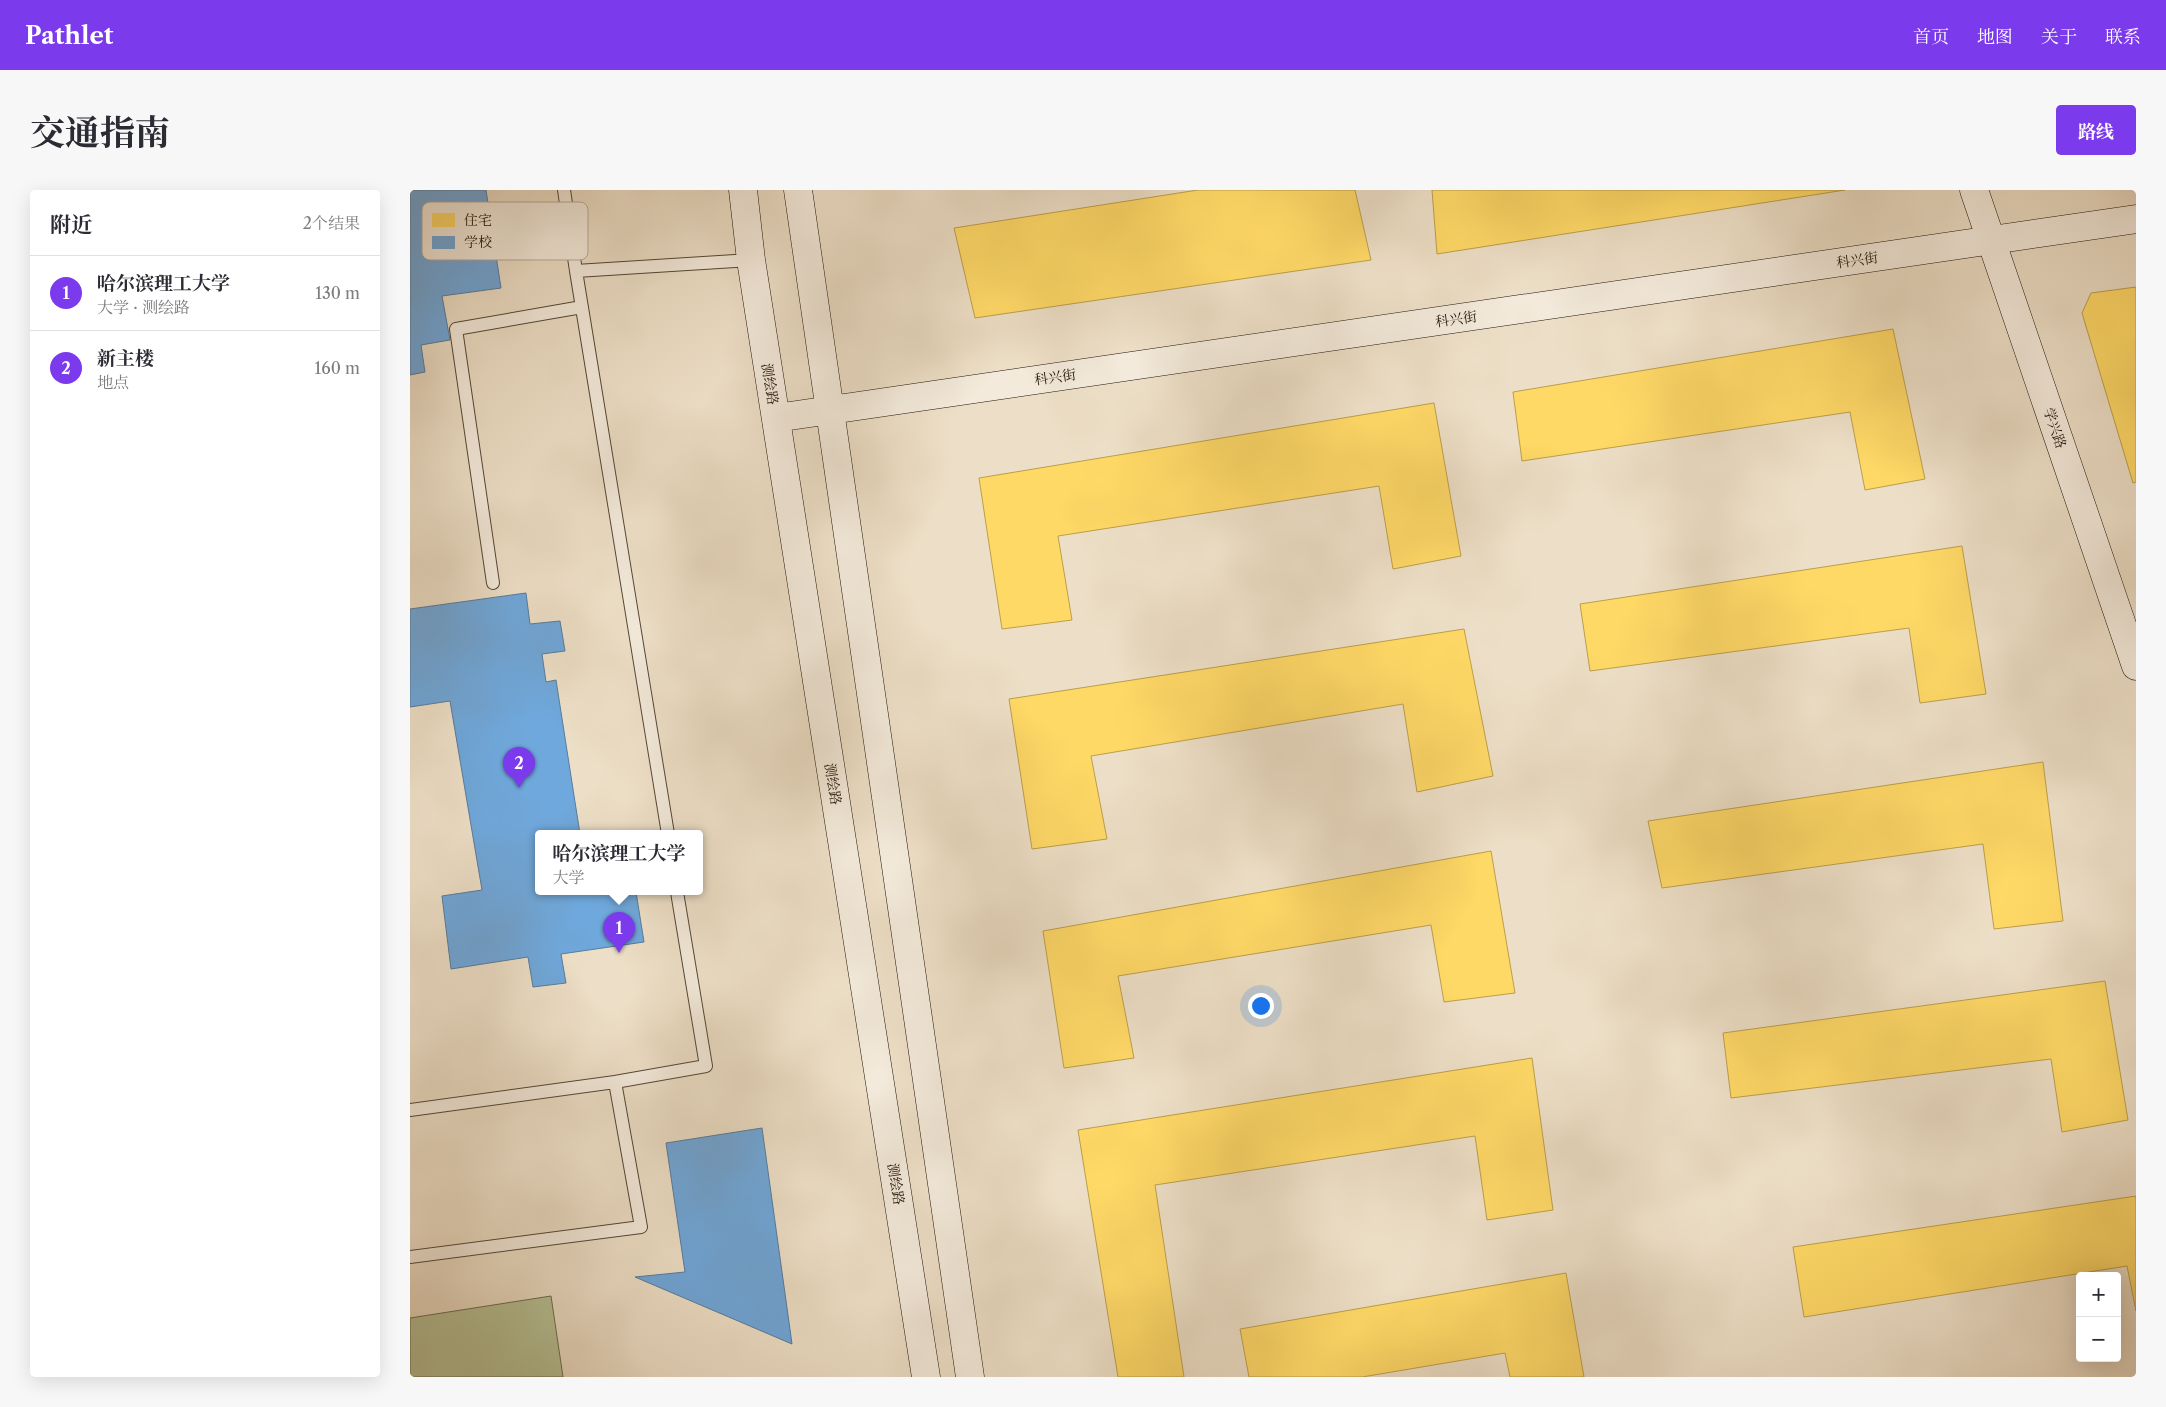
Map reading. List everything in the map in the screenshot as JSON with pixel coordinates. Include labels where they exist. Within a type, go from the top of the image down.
[{"type":"main road","name":"测绘路","points":[[743,190],[751,260],[926,1377]]},
{"type":"main road","points":[[798,190],[970,1377]]},
{"type":"main road","name":"学兴路","points":[[1974,190],[2136,666]]},
{"type":"main road","name":"科兴街","points":[[776,418],[2136,219]]},
{"type":"lane","points":[[574,260],[667,830]]},
{"type":"lane","points":[[576,272],[751,260]]},
{"type":"lane","points":[[493,583],[456,329],[582,306]]},
{"type":"lane","points":[[410,1110],[615,1082],[706,1066],[678,895]]},
{"type":"lane","points":[[410,1257],[641,1227],[615,1082]]},
{"type":"green space","points":[[551,1296],[563,1377],[410,1377],[410,1318]]},
{"type":"building: 住宅","points":[[1198,190],[1355,190],[1371,260],[975,318],[954,228]]},
{"type":"building: 住宅","points":[[1432,190],[1845,190],[1437,254]]},
{"type":"building: 住宅","points":[[2136,287],[2136,482],[2133,483],[2082,313],[2091,293]]},
{"type":"building: 住宅","points":[[1893,329],[1925,479],[1865,490],[1850,412],[1522,461],[1513,392]]},
{"type":"building: 住宅","points":[[1434,403],[1461,556],[1393,569],[1379,486],[1058,536],[1072,620],[1002,629],[979,478]]},
{"type":"building: 住宅","points":[[1962,546],[1986,694],[1920,703],[1909,628],[1590,671],[1580,604]]},
{"type":"building: 住宅","points":[[1464,629],[1493,776],[1417,792],[1403,704],[1091,756],[1107,839],[1032,849],[1009,699]]},
{"type":"building: 住宅","points":[[2043,762],[2063,921],[1994,929],[1983,844],[1662,888],[1648,821]]},
{"type":"building: 住宅","points":[[1491,851],[1515,993],[1444,1002],[1431,925],[1118,976],[1134,1058],[1064,1068],[1043,931]]},
{"type":"building: 住宅","points":[[2105,981],[2128,1120],[2062,1132],[2051,1059],[1731,1098],[1723,1033]]},
{"type":"building: 住宅","points":[[1532,1058],[1553,1210],[1487,1220],[1475,1136],[1155,1185],[1184,1377],[1118,1377],[1078,1130]]},
{"type":"building: 住宅","points":[[2136,1196],[2136,1311],[2127,1266],[2089,1272],[2076,1272],[2076,1274],[1804,1317],[1793,1247]]},
{"type":"building: 住宅","points":[[1566,1273],[1584,1377],[1510,1377],[1505,1353],[1362,1377],[1249,1377],[1240,1329]]},
{"type":"building: 学校","points":[[410,190],[486,190],[488,202],[422,202],[422,260],[497,260],[501,288],[442,296],[450,340],[421,345],[425,372],[410,375]]},
{"type":"building: 学校","points":[[526,593],[530,624],[560,621],[565,651],[542,654],[546,682],[556,680],[579,830],[535,830],[535,895],[636,895],[644,942],[561,954],[566,983],[533,987],[528,957],[451,969],[442,896],[482,890],[450,701],[410,707],[410,609]]},
{"type":"building: 学校","points":[[762,1128],[792,1344],[635,1277],[685,1272],[666,1143]]},
{"type":"place","name":"新主楼","points":[[519,788]]},
{"type":"place","name":"哈尔滨理工大学","points":[[619,953]]}]
